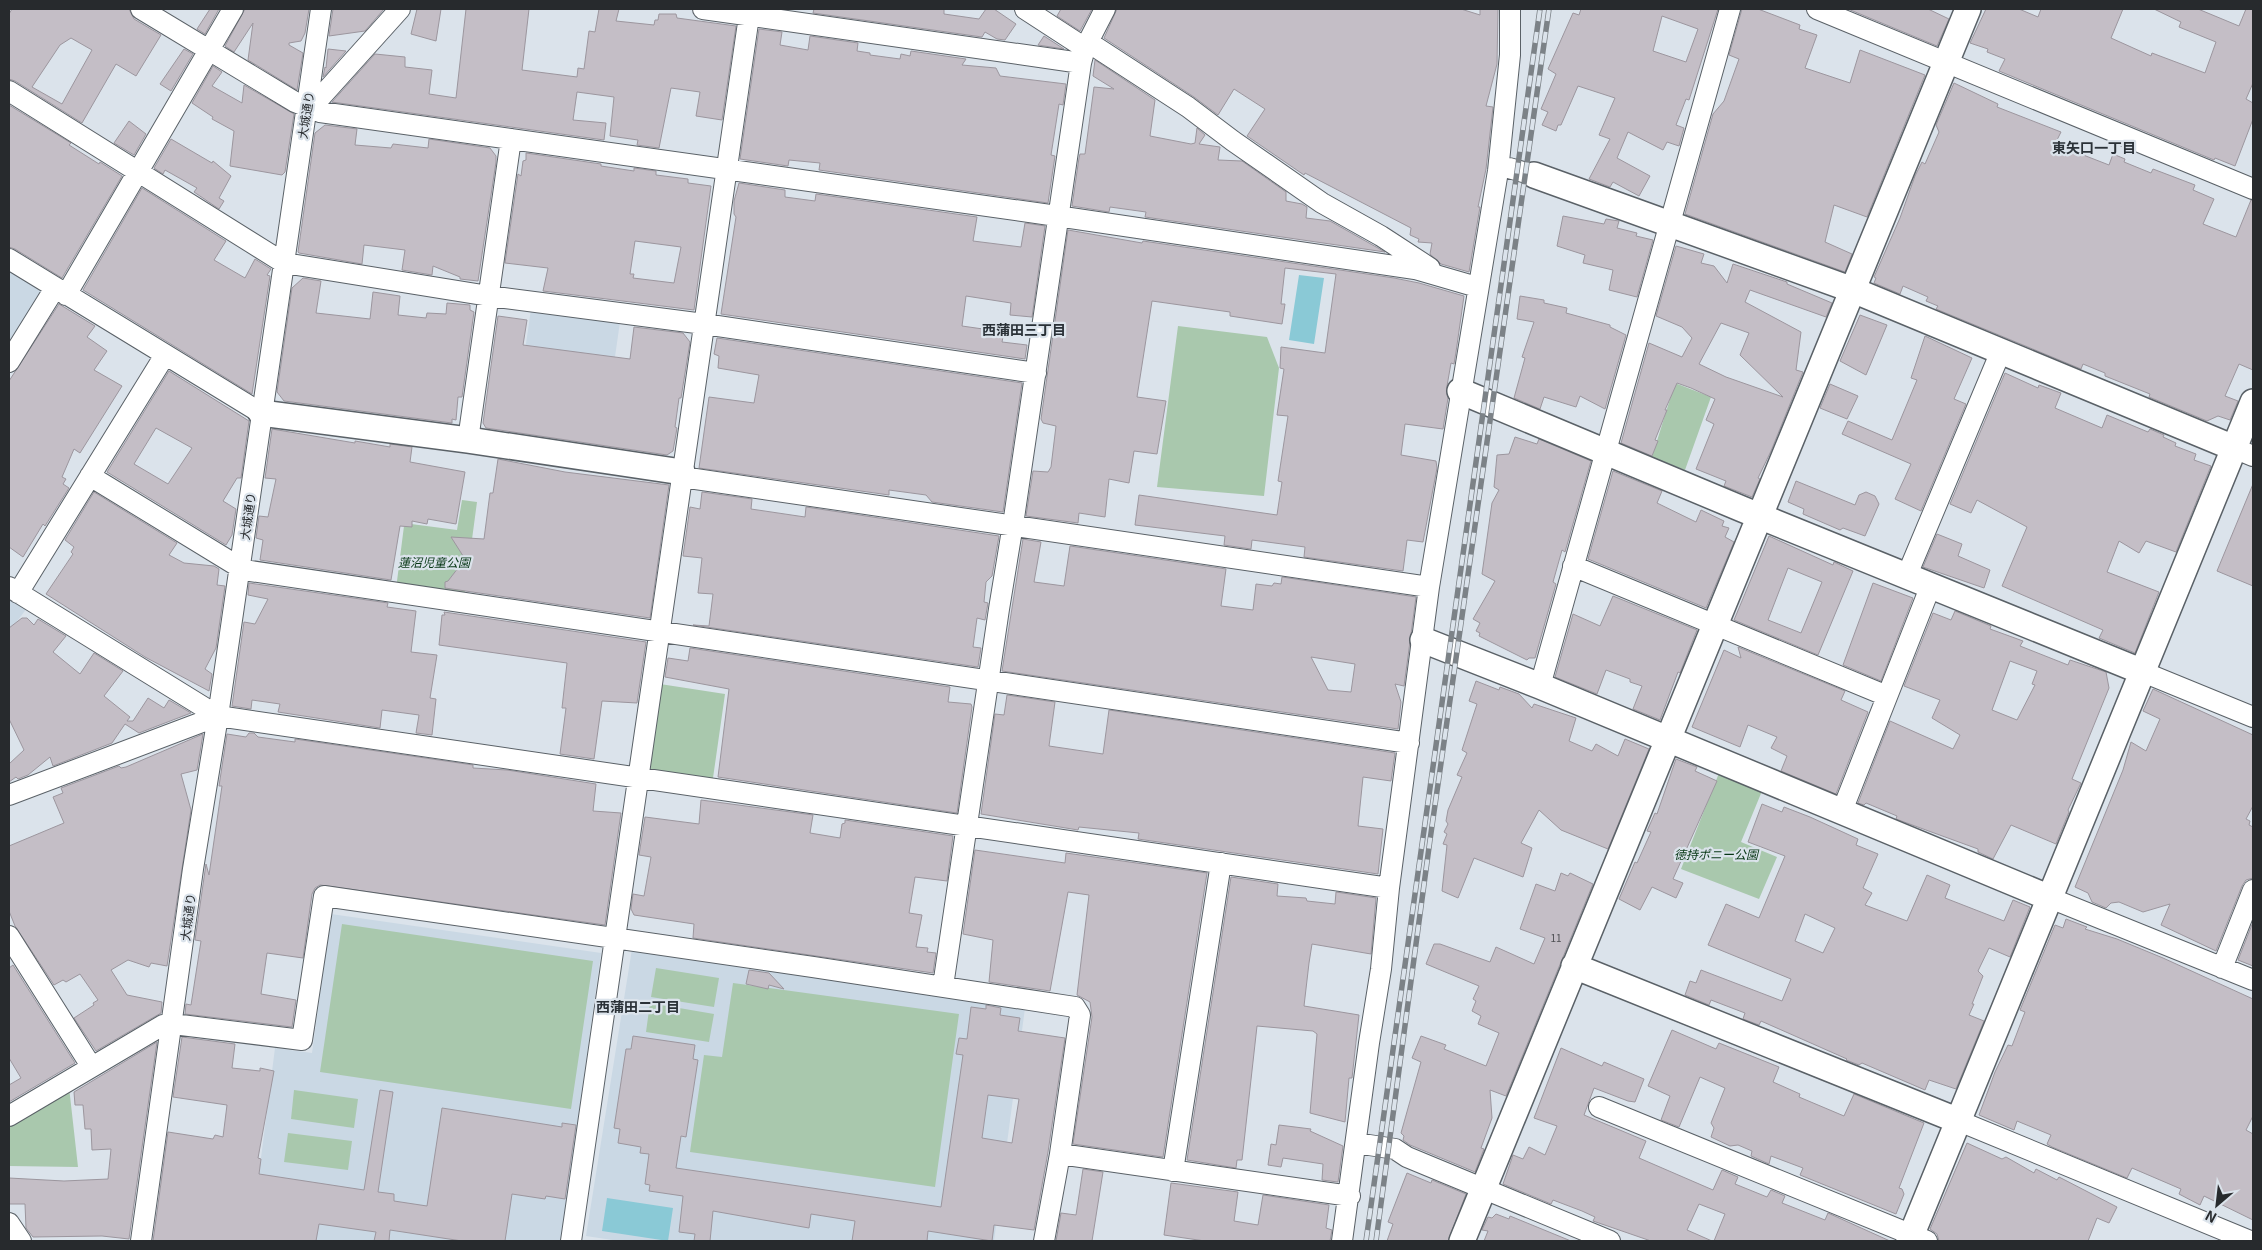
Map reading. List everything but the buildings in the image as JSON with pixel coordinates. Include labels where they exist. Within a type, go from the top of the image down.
[{"type":"street","points":[[142,9],[295,102],[320,112],[1059,216],[1415,269],[1477,287]]},
{"type":"street","points":[[9,362],[61,291],[137,173],[233,9]]},
{"type":"street","name":"大城通り","points":[[141,1241],[173,1024],[193,869],[218,716],[321,9]]},
{"type":"street","points":[[308,107],[319,99],[400,9]]},
{"type":"street","points":[[704,9],[751,12],[1084,51]]},
{"type":"street","points":[[1025,9],[1084,51],[1188,107],[1322,203],[1381,236],[1444,278]]},
{"type":"street","points":[[943,986],[1084,51],[1105,9]]},
{"type":"street","points":[[1342,1241],[1350,1196],[1369,1043],[1381,969],[1389,888],[1429,587],[1499,161],[1510,55],[1510,9]]},
{"type":"street","points":[[1540,686],[1730,9]]},
{"type":"street","points":[[1817,9],[2253,189]]},
{"type":"street","points":[[1462,1241],[1574,966],[1669,741],[1968,9]]},
{"type":"street","points":[[571,1241],[751,12]]},
{"type":"street","points":[[9,91],[137,173],[284,263],[489,296],[704,324],[1036,373]]},
{"type":"street","points":[[468,440],[511,139]]},
{"type":"street","points":[[1509,168],[1534,174],[1853,290],[2244,452]]},
{"type":"street","points":[[9,259],[262,413],[468,440],[1013,527],[1429,587]]},
{"type":"street","points":[[1907,575],[2001,351]]},
{"type":"street","points":[[165,355],[90,476],[13,590],[218,716],[1389,888]]},
{"type":"street","points":[[1460,391],[1760,516],[2253,717]]},
{"type":"street","points":[[1599,1107],[1916,1239],[1958,1122],[2143,672],[2244,452],[2253,402]]},
{"type":"street","points":[[90,476],[244,570],[988,682],[1409,743]]},
{"type":"street","points":[[1573,566],[1887,696]]},
{"type":"street","points":[[1842,811],[1931,585]]},
{"type":"street","points":[[1423,640],[1540,686],[1669,741],[2253,980]]},
{"type":"street","points":[[9,796],[218,716]]},
{"type":"street","points":[[1173,1171],[1221,863]]},
{"type":"street","points":[[2222,968],[2253,890]]},
{"type":"street","points":[[9,1116],[158,1027],[173,1024],[302,1040],[324,896],[1075,1007],[1080,1015],[1060,1154],[1044,1241]]},
{"type":"street","points":[[9,936],[91,1066]]},
{"type":"street","points":[[1574,966],[2250,1241]]},
{"type":"street","points":[[1356,1143],[1396,1150],[1407,1157],[1484,1190],[1610,1241]]},
{"type":"street","points":[[1060,1154],[1350,1196]]},
{"type":"street","points":[[9,1223],[20,1241]]},
{"type":"shaded area","points":[[9,270],[43,293],[12,345],[9,343]]},
{"type":"shaded area","points":[[531,309],[620,322],[607,412],[518,399]]},
{"type":"shaded area","points":[[9,597],[27,608],[9,632]]},
{"type":"shaded area","points":[[331,914],[601,953],[561,1241],[229,1241],[236,1194],[256,1197],[275,1048],[312,1053]]},
{"type":"shaded area","points":[[632,949],[1025,1008],[994,1241],[619,1241],[586,1236]]},
{"type":"green space","points":[[1178,326],[1267,337],[1279,368],[1264,496],[1157,487]]},
{"type":"green space","points":[[1675,383],[1711,397],[1685,470],[1652,457]]},
{"type":"green space","name":"蓮沼児童公園","points":[[462,500],[477,502],[464,599],[396,589],[404,526],[411,524],[457,530]]},
{"type":"green space","points":[[660,684],[725,694],[712,785],[646,775]]},
{"type":"green space","name":"徳持ポニー公園","points":[[1719,773],[1762,791],[1741,842],[1777,857],[1759,899],[1681,869]]},
{"type":"green space","points":[[342,924],[593,961],[571,1109],[320,1072]]},
{"type":"green space","points":[[656,968],[719,978],[714,1007],[651,997]]},
{"type":"green space","points":[[733,983],[959,1014],[935,1187],[690,1152],[704,1055],[722,1057]]},
{"type":"green space","points":[[650,1003],[714,1014],[709,1042],[646,1032]]},
{"type":"green space","points":[[69,1087],[78,1167],[9,1166],[9,1119]]},
{"type":"green space","points":[[294,1090],[358,1099],[354,1128],[291,1119]]},
{"type":"green space","points":[[288,1133],[352,1141],[348,1170],[284,1162]]},
{"type":"water","points":[[1299,275],[1324,278],[1314,344],[1289,340]]},
{"type":"water","points":[[607,1198],[673,1208],[668,1241],[602,1231]]},
{"type":"railway","points":[[1366,1241],[1540,9]]},
{"type":"railway","points":[[1376,1241],[1430,840],[1549,9]]},
{"type":"district","name":"東矢口一丁目","points":[[2094,147]]},
{"type":"district","name":"西蒲田三丁目","points":[[1024,329]]},
{"type":"district","name":"西蒲田二丁目","points":[[638,1006]]}]
